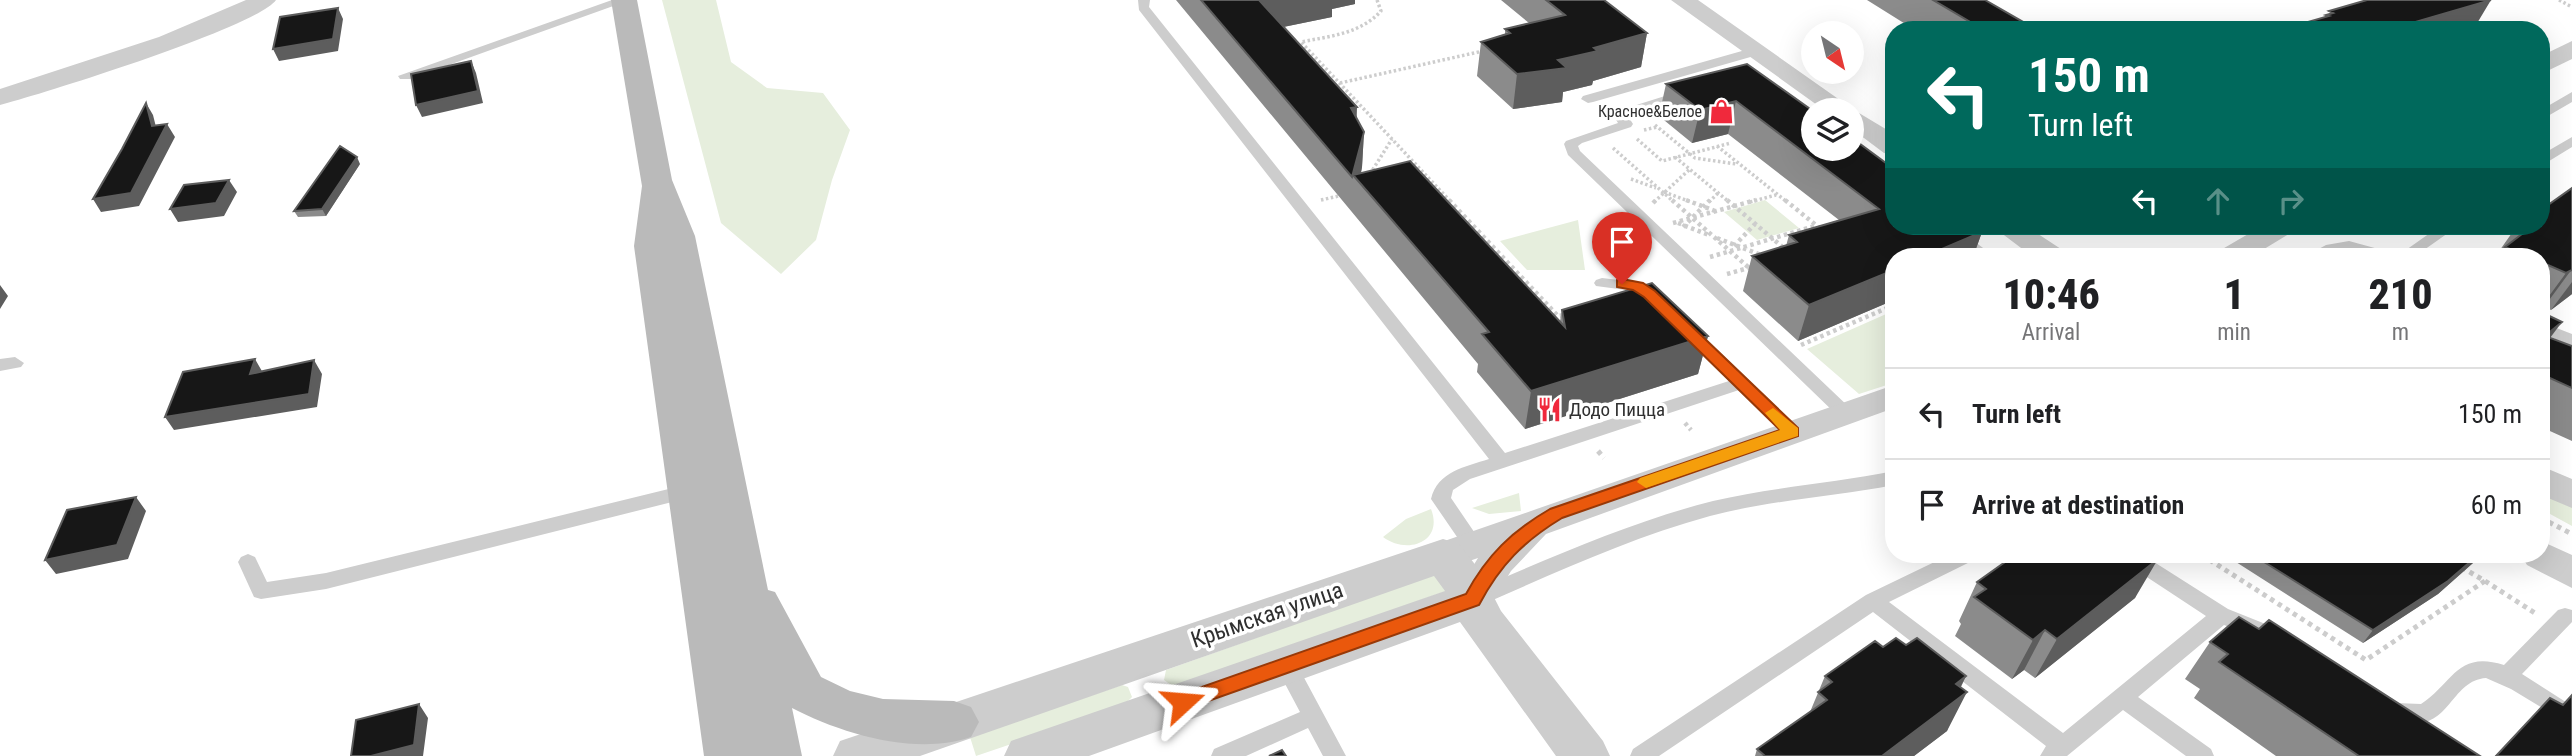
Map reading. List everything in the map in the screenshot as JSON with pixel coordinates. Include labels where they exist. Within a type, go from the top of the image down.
[{"type":"main road","points":[[624,0],[656,180],[678,236],[739,568],[777,756]]},
{"type":"main road","points":[[656,180],[652,246],[690,491],[721,754]]},
{"type":"main road","points":[[739,568],[804,691],[839,709],[883,720],[954,722]]},
{"type":"street","points":[[0,97],[154,48],[226,20],[264,0]]},
{"type":"street","points":[[1683,0],[1766,62],[1822,98]]},
{"type":"street","points":[[1864,126],[1885,141]]},
{"type":"street","points":[[2020,235],[2040,248]]},
{"type":"street","points":[[2245,248],[2267,235]]},
{"type":"street","name":"Крымская улица","points":[[858,756],[1458,550],[1885,399]]},
{"type":"street","points":[[2550,484],[2572,495]]},
{"type":"street","name":"Крымская улица","points":[[1473,599],[1487,573],[1506,549],[1529,530],[1556,514]]},
{"type":"street","points":[[1458,550],[1473,599],[1485,623],[1585,756]]},
{"type":"street","points":[[2550,561],[2572,573]]},
{"type":"street","points":[[1029,756],[1473,599]]},
{"type":"street","points":[[1136,660],[1158,710]]},
{"type":"lane","points":[[405,76],[624,0]]},
{"type":"lane","points":[[1143,0],[1143,7],[1502,462]]},
{"type":"lane","points":[[2421,0],[2468,21]]},
{"type":"lane","points":[[1588,99],[1766,62]]},
{"type":"lane","points":[[1637,107],[1702,88]]},
{"type":"lane","points":[[2550,109],[2572,96]]},
{"type":"lane","points":[[2550,111],[2572,114]]},
{"type":"lane","points":[[1619,113],[1626,124],[1619,129],[1578,139],[1570,144],[1573,152],[1658,223],[1706,280],[1845,413]]},
{"type":"lane","points":[[2550,156],[2572,141]]},
{"type":"lane","points":[[1956,235],[1975,248]]},
{"type":"lane","points":[[2417,248],[2437,235]]},
{"type":"lane","points":[[2327,248],[2361,248]]},
{"type":"lane","points":[[1602,283],[1638,286],[1673,316],[1792,432]]},
{"type":"lane","points":[[2550,331],[2572,341]]},
{"type":"lane","points":[[1458,550],[1441,499],[1444,486],[1463,474],[1742,383]]},
{"type":"lane","points":[[1473,599],[1640,528],[1747,501],[1846,489],[1885,480]]},
{"type":"lane","points":[[248,562],[261,591],[326,581],[690,491]]},
{"type":"lane","points":[[1641,756],[1873,601],[1951,563]]},
{"type":"lane","points":[[2140,563],[2221,615],[2275,635],[2298,650]]},
{"type":"lane","points":[[1873,601],[2057,751],[2221,615]]},
{"type":"lane","points":[[2505,677],[2561,621]]},
{"type":"lane","points":[[1286,665],[1335,756]]},
{"type":"lane","points":[[2380,703],[2411,717],[2425,715],[2470,671],[2486,669],[2505,677],[2572,717]]},
{"type":"lane","points":[[2122,697],[2203,756]]},
{"type":"lane","points":[[1222,756],[1313,716]]},
{"type":"path","points":[[1377,0],[1381,11],[1373,22],[1353,31],[1301,42],[1558,316],[1571,313]]},
{"type":"path","points":[[2559,0],[2572,7]]},
{"type":"path","points":[[1340,83],[1493,49]]},
{"type":"path","points":[[1650,121],[1695,158],[1739,164]]},
{"type":"path","points":[[1630,134],[1662,161],[1731,143]]},
{"type":"path","points":[[1366,180],[1392,139]]},
{"type":"path","points":[[1603,140],[1749,267]]},
{"type":"path","points":[[1717,146],[1829,236]]},
{"type":"path","points":[[1675,157],[1785,249]]},
{"type":"path","points":[[1647,209],[1690,169]]},
{"type":"path","points":[[1412,178],[1425,174]]},
{"type":"path","points":[[1627,177],[1715,212]]},
{"type":"path","points":[[1675,235],[1718,193]]},
{"type":"path","points":[[1300,206],[1348,194]]},
{"type":"path","points":[[1658,223],[1676,222],[1777,194]]},
{"type":"path","points":[[1658,223],[1676,222],[1763,256],[1749,267],[1706,280]]},
{"type":"path","points":[[1721,261],[1755,224]]},
{"type":"path","points":[[1700,259],[1816,226]]},
{"type":"path","points":[[1774,252],[1796,246]]},
{"type":"path","points":[[1782,354],[1885,309]]},
{"type":"path","points":[[2550,523],[2572,534]]},
{"type":"path","points":[[2214,563],[2366,660],[2485,581]]},
{"type":"path","points":[[2454,563],[2561,621]]},
{"type":"green space","points":[[662,0],[716,0],[731,62],[767,88],[823,93],[850,130],[832,180],[816,240],[781,274],[721,223]]},
{"type":"green space","points":[[1765,200],[1799,228],[1757,240],[1724,212]]},
{"type":"green space","points":[[1578,220],[1585,270],[1527,270],[1500,241]]},
{"type":"green space","points":[[1885,315],[1885,386],[1859,394],[1807,349]]},
{"type":"green space","points":[[1519,493],[1521,511],[1489,514],[1472,508]]},
{"type":"green space","points":[[2550,496],[2572,507],[2572,526],[2550,514]]},
{"type":"green space","points":[[1431,509],[1434,520],[1432,530],[1421,542],[1402,545],[1383,537],[1406,519]]},
{"type":"green space","points":[[1438,575],[1449,590],[1174,687],[1164,680],[1166,670]]},
{"type":"green space","points":[[1122,685],[1128,687],[1132,697],[1123,706],[976,756],[970,737]]},
{"type":"building","points":[[1201,0],[1259,0],[1357,107],[1351,108],[1364,132],[1352,177]]},
{"type":"building","points":[[1546,0],[1604,0],[1647,33],[1594,48],[1598,51],[1558,60],[1567,68],[1517,74],[1481,42],[1510,33],[1505,29],[1565,15]]},
{"type":"building","points":[[1933,0],[1985,0],[2021,21],[1969,21]]},
{"type":"building","points":[[2367,0],[2491,0],[2419,21],[2312,21],[2333,13],[2329,11]]},
{"type":"building","points":[[338,8],[333,39],[273,49],[280,17]]},
{"type":"building","points":[[471,61],[478,91],[416,105],[411,74]]},
{"type":"building","points":[[1747,64],[1801,102],[1801,150],[1736,101],[1700,110],[1666,84]]},
{"type":"building","points":[[146,103],[152,126],[167,124],[131,193],[93,199],[122,149]]},
{"type":"building","points":[[340,146],[357,157],[322,209],[294,211]]},
{"type":"building","points":[[1864,147],[1885,162],[1885,235],[1975,235],[1944,248],[1885,248],[1885,274],[1809,305],[1752,256],[1797,242],[1789,235],[1879,209],[1815,161],[1864,161]]},
{"type":"building","points":[[1410,161],[1565,327],[1562,310],[1652,283],[1708,336],[1531,391],[1482,334],[1489,332],[1353,175]]},
{"type":"building","points":[[229,180],[216,203],[170,209],[184,185]]},
{"type":"building","points":[[2572,188],[2572,270],[2566,273],[2550,266],[2550,248],[2505,247],[2521,235],[2550,235],[2550,204]]},
{"type":"building","points":[[2550,316],[2562,322],[2550,332]]},
{"type":"building","points":[[2550,338],[2572,346],[2572,388],[2550,378]]},
{"type":"building","points":[[255,359],[250,374],[314,360],[309,394],[165,417],[183,372]]},
{"type":"building","points":[[136,497],[117,545],[45,560],[67,510]]},
{"type":"building","points":[[2004,563],[2153,563],[2057,639],[2045,630],[2033,640],[1974,597],[1986,589],[1977,582]]},
{"type":"building","points":[[2266,563],[2469,563],[2448,581],[2373,630]]},
{"type":"building","points":[[2239,617],[2259,629],[2269,620],[2480,756],[2359,756],[2219,662],[2228,654],[2210,642]]},
{"type":"building","points":[[1896,638],[1906,645],[1917,638],[1966,676],[1956,684],[1967,692],[1882,756],[1765,756],[1757,749],[1827,700],[1818,692],[1832,682],[1825,676],[1875,641],[1883,647]]},
{"type":"building","points":[[2572,695],[2572,756],[2496,756],[2550,698],[2563,705]]},
{"type":"building","points":[[419,704],[414,745],[371,756],[351,756],[356,720]]},
{"type":"building","points":[[1282,750],[1286,756],[1269,756]]},
{"type":"slow traffic","points":[[1646,482],[1792,432],[1773,413]]},
{"type":"place","name":"Красное&Белое","points":[[1722,111]]},
{"type":"place","name":"Додо Пицца","points":[[1549,409]]},
{"type":"route","points":[[1183,702],[1473,599],[1487,573],[1506,549],[1529,530],[1556,514],[1792,432],[1650,294],[1638,286],[1622,284]]}]
